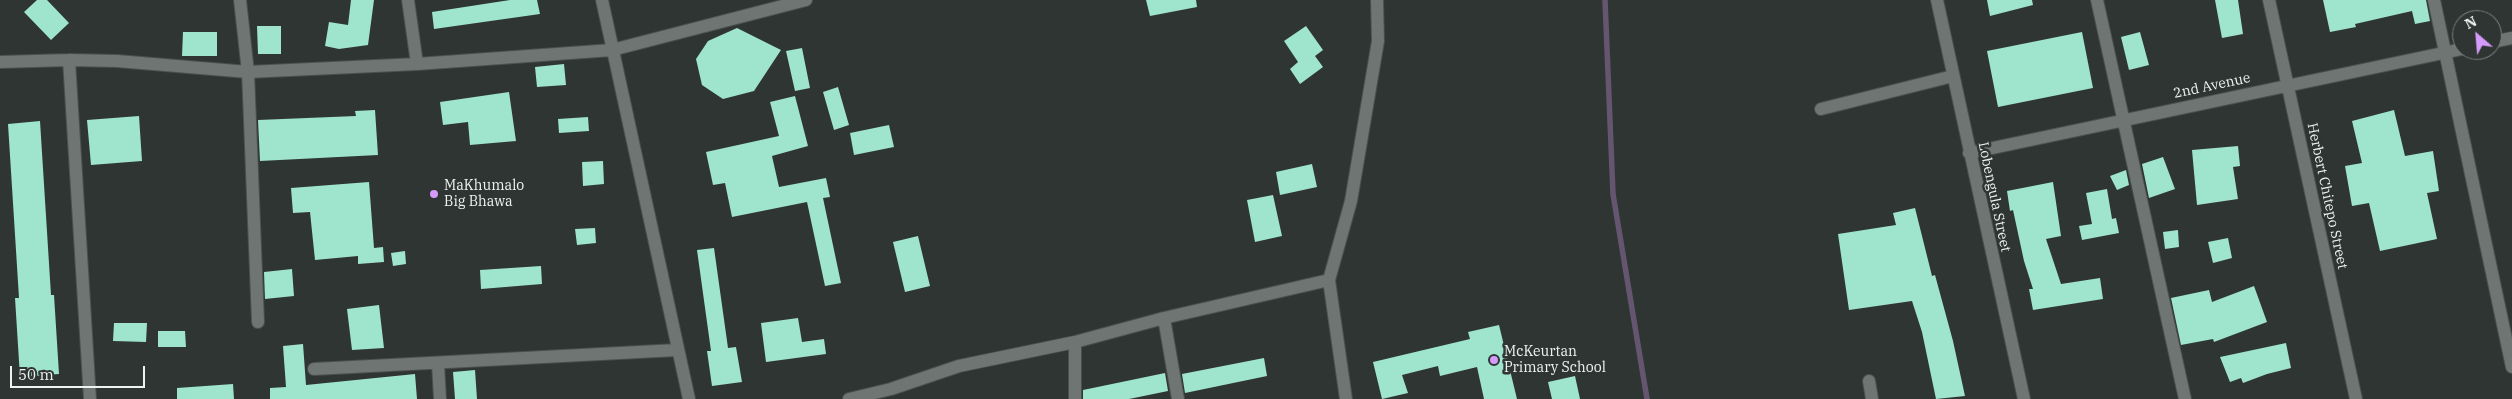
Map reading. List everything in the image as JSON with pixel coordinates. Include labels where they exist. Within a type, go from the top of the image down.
[{"type":"street","points":[[240,0],[248,72],[258,322]]},
{"type":"street","points":[[408,0],[417,64]]},
{"type":"street","points":[[602,0],[689,399]]},
{"type":"street","points":[[0,62],[118,61],[248,72],[417,64],[612,50],[806,0]]},
{"type":"street","points":[[1346,399],[1329,280],[1353,191],[1378,41],[1377,0]]},
{"type":"street","name":"Lobengula Street","points":[[1937,0],[2024,399]]},
{"type":"street","points":[[2097,0],[2185,399]]},
{"type":"street","name":"Herbert Chitepo Street","points":[[2270,0],[2356,399]]},
{"type":"street","points":[[2434,0],[2443,52],[2512,367]]},
{"type":"street","name":"2nd Avenue","points":[[1969,153],[2452,50]]},
{"type":"street","points":[[69,60],[90,399]]},
{"type":"street","points":[[1821,109],[1953,76]]},
{"type":"street","points":[[849,399],[892,389],[959,366],[1075,342],[1164,318],[1329,280]]},
{"type":"street","points":[[1164,318],[1178,399]]},
{"type":"street","points":[[1075,342],[1075,399]]},
{"type":"street","points":[[314,369],[677,350]]},
{"type":"street","points":[[438,364],[440,399]]},
{"type":"street","points":[[1869,381],[1872,399]]},
{"type":"building","points":[[37,0],[47,0],[69,23],[51,40],[24,12]]},
{"type":"building","points":[[351,0],[374,0],[368,45],[339,49],[325,46],[329,22],[348,25]]},
{"type":"building","points":[[510,0],[537,0],[540,14],[434,29],[432,12]]},
{"type":"building","points":[[1146,0],[1196,0],[1197,7],[1150,16]]},
{"type":"building","points":[[1987,0],[2032,0],[2033,5],[1990,16]]},
{"type":"building","points":[[2215,0],[2238,0],[2243,34],[2222,38]]},
{"type":"building","points":[[2323,0],[2426,0],[2430,21],[2415,24],[2412,11],[2355,24],[2356,27],[2330,32]]},
{"type":"building","points":[[257,26],[281,26],[281,54],[258,54]]},
{"type":"building","points":[[1306,26],[1323,50],[1315,56],[1323,67],[1300,84],[1290,69],[1298,62],[1284,41]]},
{"type":"building","points":[[737,28],[781,50],[754,91],[723,99],[702,85],[696,59],[708,41]]},
{"type":"building","points":[[183,32],[217,32],[217,56],[182,56]]},
{"type":"building","points":[[2082,32],[2093,88],[1998,107],[1987,51]]},
{"type":"building","points":[[2140,32],[2149,65],[2129,70],[2121,37]]},
{"type":"building","points":[[802,48],[810,88],[795,91],[786,51]]},
{"type":"building","points":[[564,64],[566,85],[537,87],[535,67]]},
{"type":"building","points":[[838,87],[849,125],[834,130],[823,92]]},
{"type":"building","points":[[509,92],[516,141],[470,145],[468,122],[443,125],[440,102]]},
{"type":"building","points":[[795,96],[808,146],[772,156],[779,187],[826,178],[830,197],[823,198],[841,283],[825,286],[807,202],[732,217],[725,183],[713,185],[706,152],[779,136],[770,102]]},
{"type":"building","points":[[375,110],[378,155],[260,161],[258,120],[356,116],[355,111]]},
{"type":"building","points":[[2394,110],[2405,156],[2433,151],[2439,191],[2427,193],[2437,239],[2380,251],[2369,203],[2352,206],[2345,166],[2362,163],[2352,121]]},
{"type":"building","points":[[139,116],[142,161],[91,165],[87,120]]},
{"type":"building","points":[[588,117],[589,131],[559,133],[558,119]]},
{"type":"building","points":[[40,121],[51,295],[54,295],[59,374],[20,377],[15,298],[19,298],[8,124]]},
{"type":"building","points":[[889,125],[894,147],[854,155],[850,133]]},
{"type":"building","points":[[2238,146],[2240,166],[2233,167],[2238,199],[2197,205],[2192,150]]},
{"type":"building","points":[[2163,157],[2175,189],[2149,198],[2142,164]]},
{"type":"building","points":[[603,161],[604,184],[583,186],[582,162]]},
{"type":"building","points":[[1312,164],[1317,187],[1280,195],[1276,172]]},
{"type":"building","points":[[2126,170],[2129,185],[2117,190],[2110,176]]},
{"type":"building","points":[[369,182],[374,248],[383,247],[384,262],[358,264],[358,256],[315,260],[310,212],[293,213],[291,188]]},
{"type":"building","points":[[2053,182],[2061,236],[2046,239],[2061,284],[2100,278],[2103,299],[2033,310],[2029,289],[2033,289],[2024,261],[2013,210],[2010,211],[2007,191]]},
{"type":"building","points":[[2107,189],[2112,219],[2116,218],[2119,233],[2082,240],[2079,226],[2092,224],[2086,193]]},
{"type":"building","points":[[1273,195],[1282,236],[1255,242],[1247,200]]},
{"type":"building","points":[[1915,208],[1932,276],[1935,275],[1953,341],[1965,396],[1936,399],[1922,332],[1912,301],[1849,310],[1838,234],[1896,225],[1893,213]]},
{"type":"building","points":[[595,228],[596,243],[577,245],[575,229]]},
{"type":"building","points":[[2178,230],[2179,247],[2165,249],[2163,232]]},
{"type":"building","points":[[918,236],[930,286],[905,292],[893,242]]},
{"type":"building","points":[[2228,238],[2232,258],[2213,263],[2208,242]]},
{"type":"building","points":[[714,248],[728,348],[736,347],[742,382],[712,386],[707,351],[711,351],[697,250]]},
{"type":"building","points":[[405,251],[406,264],[393,266],[391,253]]},
{"type":"building","points":[[541,266],[542,284],[481,289],[480,270]]},
{"type":"building","points":[[292,269],[294,296],[265,299],[264,272]]},
{"type":"building","points":[[2254,286],[2267,322],[2214,342],[2213,339],[2181,345],[2171,298],[2209,290],[2212,302]]},
{"type":"building","points":[[379,305],[384,348],[352,350],[347,309]]},
{"type":"building","points":[[798,318],[802,342],[824,339],[826,354],[766,362],[761,323]]},
{"type":"building","points":[[114,323],[147,323],[146,342],[113,341]]},
{"type":"building","points":[[1499,325],[1517,399],[1484,399],[1477,367],[1440,376],[1438,366],[1402,375],[1408,393],[1382,399],[1373,362],[1470,339],[1468,332]]},
{"type":"building","points":[[158,331],[185,331],[186,347],[158,347]]},
{"type":"building","points":[[2286,343],[2291,368],[2243,383],[2241,378],[2230,382],[2220,357]]},
{"type":"building","points":[[303,344],[306,385],[415,374],[417,399],[270,399],[270,388],[286,387],[283,346]]},
{"type":"building","points":[[1264,358],[1267,376],[1185,393],[1182,374]]},
{"type":"building","points":[[475,370],[477,399],[455,399],[453,372]]},
{"type":"building","points":[[1165,373],[1168,391],[1129,399],[1083,399],[1083,390]]},
{"type":"building","points":[[1575,376],[1580,399],[1552,399],[1548,382]]},
{"type":"building","points":[[233,384],[234,399],[177,399],[177,388]]},
{"type":"waterway","points":[[1605,0],[1613,194],[1647,399]]},
{"type":"place","name":"MaKhumalo Big Bhawa","points":[[434,194]]},
{"type":"place","name":"McKeurtan Primary School","points":[[1494,360]]}]
